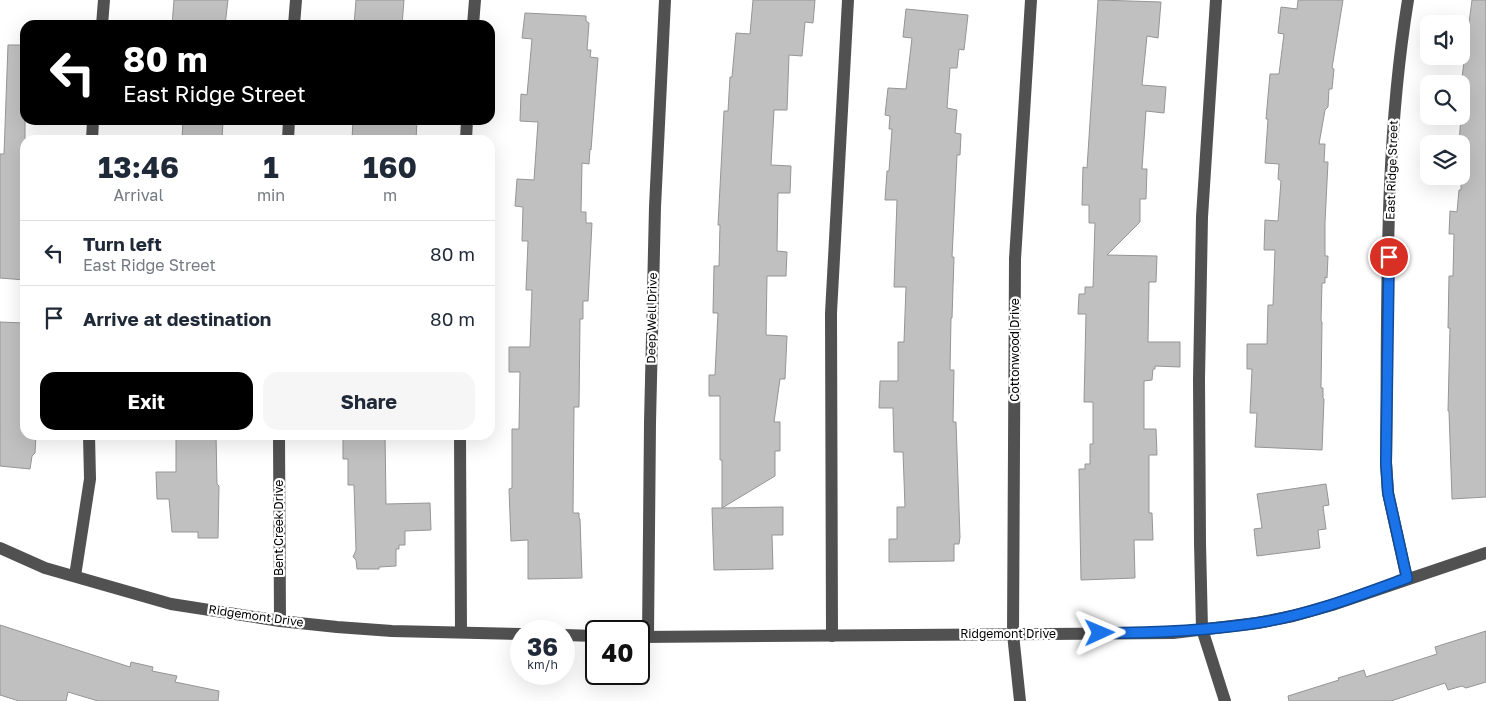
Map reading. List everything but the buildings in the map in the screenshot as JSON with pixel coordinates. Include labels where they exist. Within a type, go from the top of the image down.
[{"type":"street","points":[[102,20],[104,0]]},
{"type":"street","points":[[294,20],[296,0]]},
{"type":"street","points":[[473,20],[475,0]]},
{"type":"street","name":"Deep Well Drive","points":[[644,620],[655,207],[665,0]]},
{"type":"street","points":[[832,636],[831,313],[848,0]]},
{"type":"street","name":"Cottonwood Drive","points":[[1020,701],[1013,634],[1015,259],[1031,0]]},
{"type":"street","points":[[1216,0],[1202,217],[1199,379],[1202,629],[1225,701]]},
{"type":"street","name":"East Ridge Street","points":[[1407,578],[1388,493],[1386,463],[1392,146],[1395,94],[1408,0]]},
{"type":"street","points":[[75,576],[90,479],[89,440]]},
{"type":"street","name":"Bent Creek Drive","points":[[279,440],[280,621]]},
{"type":"street","points":[[460,440],[461,632]]},
{"type":"street","name":"Ridgemont Drive","points":[[0,548],[46,568],[171,604],[280,621],[392,631],[510,634]]},
{"type":"street","name":"Ridgemont Drive","points":[[650,637],[1173,633],[1257,623],[1293,616],[1332,605],[1407,578],[1486,553]]},
{"type":"route","points":[[1100,633],[1173,633],[1257,623],[1293,616],[1332,605],[1407,578],[1388,493],[1386,463],[1389,257]]}]
